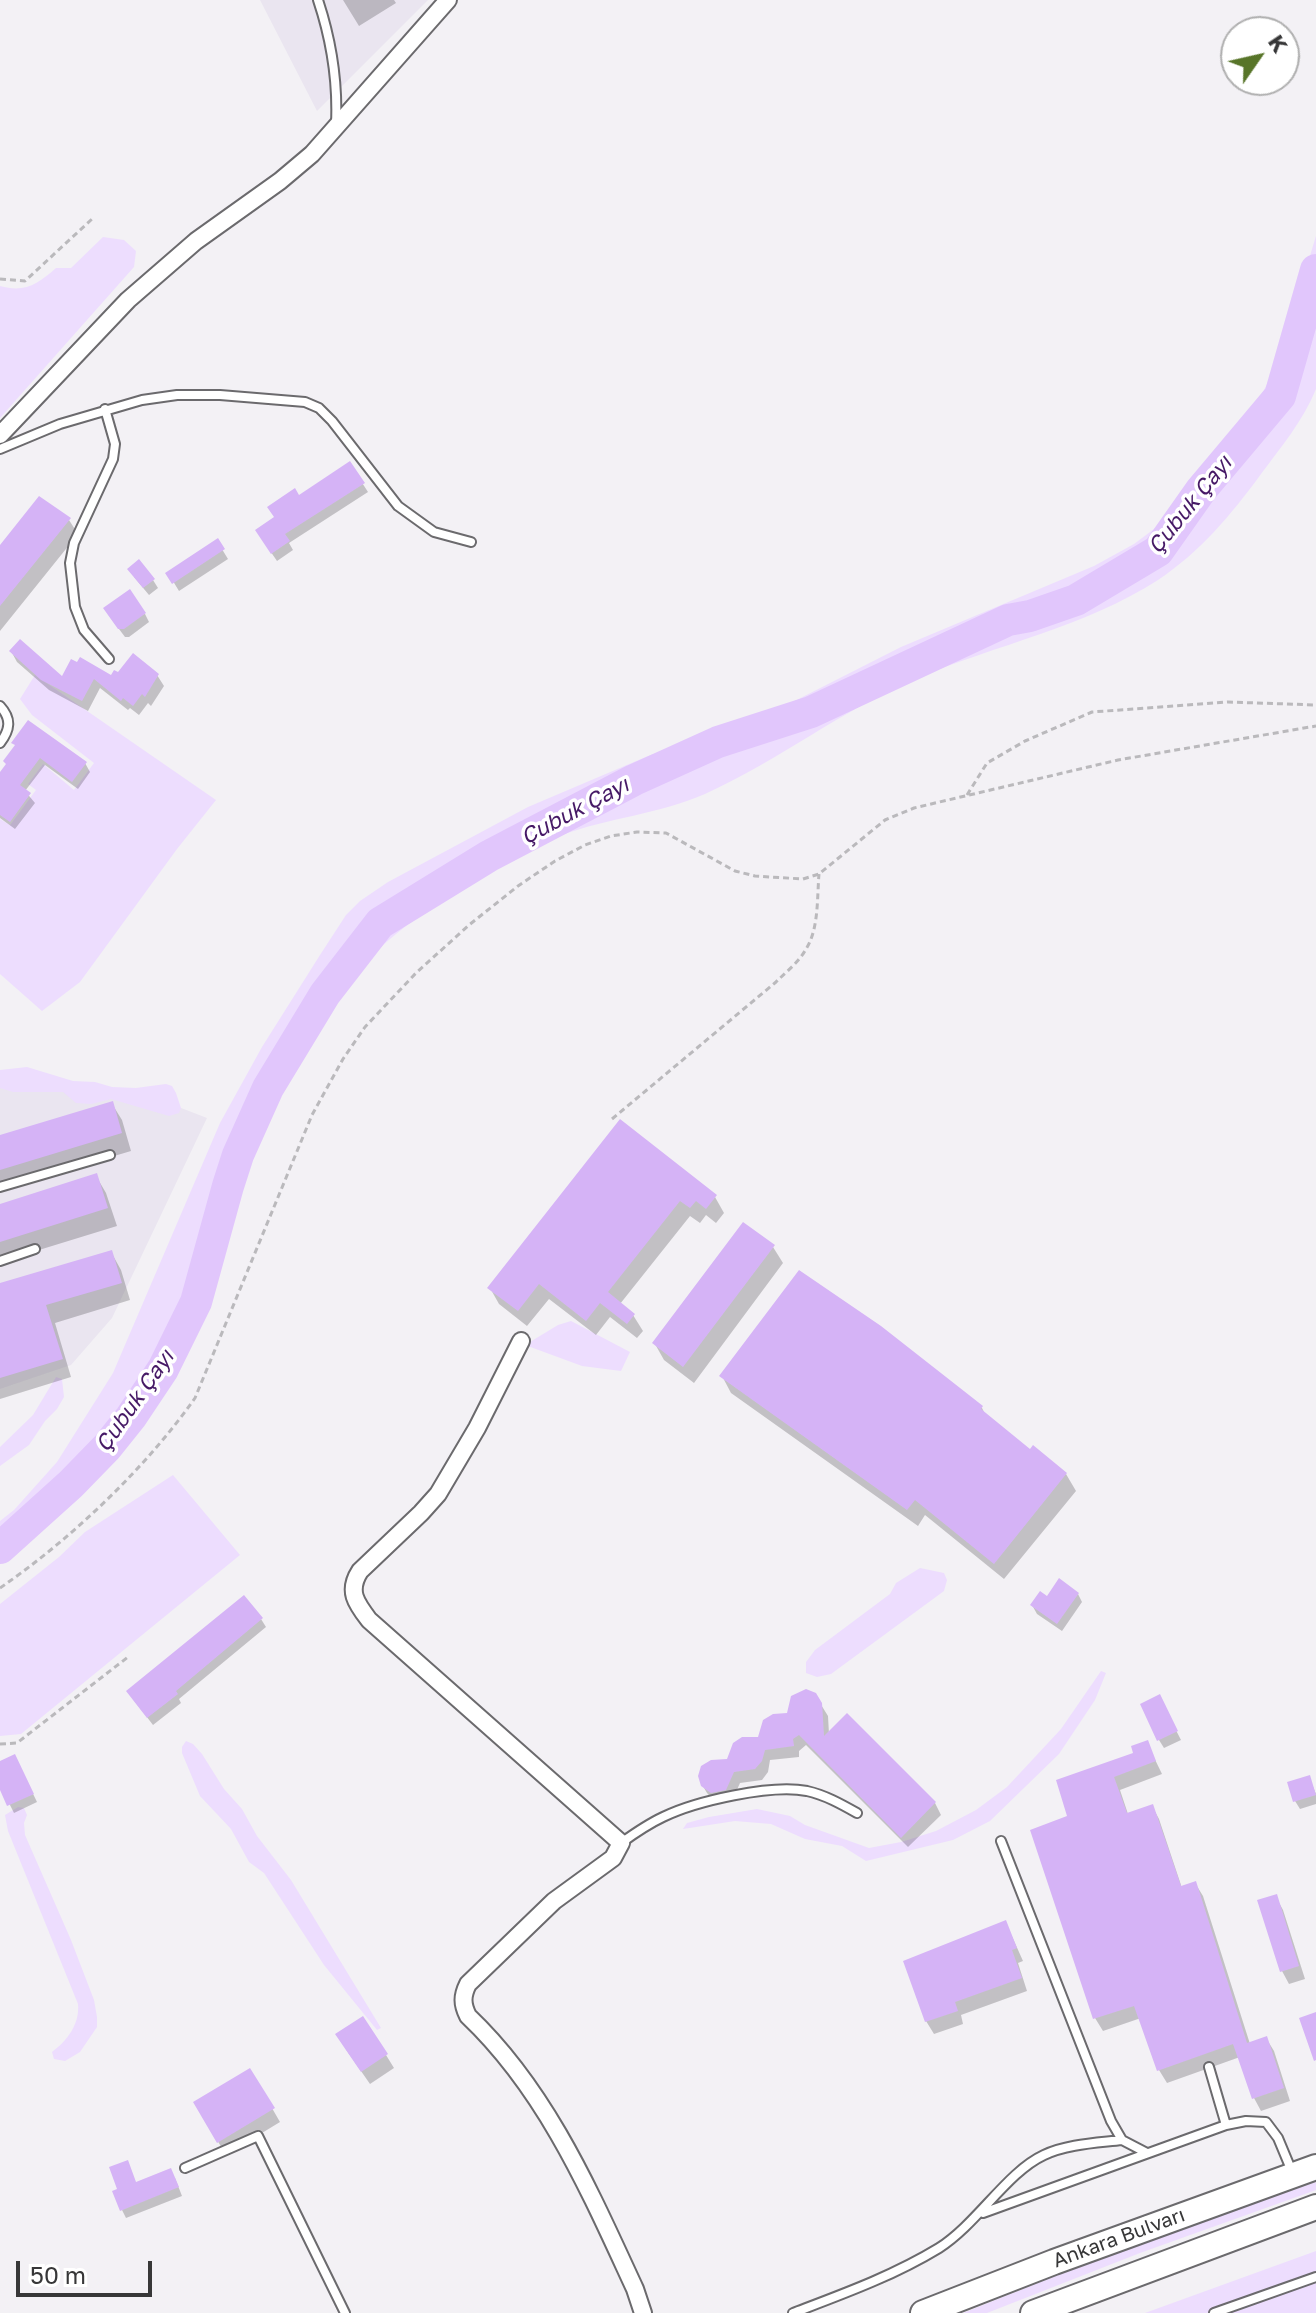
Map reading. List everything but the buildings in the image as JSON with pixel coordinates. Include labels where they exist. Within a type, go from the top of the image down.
[{"type":"main road","name":"Ankara Bulvarı","points":[[923,2313],[1304,2171]]},
{"type":"main road","name":"Ankara Bulvarı","points":[[1033,2313],[1316,2207]]},
{"type":"street","points":[[0,435],[128,300],[196,241],[312,154],[448,0]]},
{"type":"street","points":[[521,1341],[452,1474],[421,1513],[360,1571],[353,1582],[352,1592],[356,1604],[369,1620],[621,1843],[613,1858],[554,1901],[468,1984],[463,2006],[468,2016],[525,2081],[565,2144],[635,2289],[643,2313]]},
{"type":"lane","points":[[318,0],[329,33],[338,83],[336,128]]},
{"type":"lane","points":[[0,449],[105,409],[177,395],[305,402],[319,408],[332,421],[398,506],[434,532],[471,542]]},
{"type":"lane","points":[[105,409],[115,444],[113,459],[74,543],[70,580],[75,607],[84,630],[109,659]]},
{"type":"lane","points":[[0,706],[9,720],[8,732],[0,743]]},
{"type":"lane","points":[[0,1187],[110,1155]]},
{"type":"lane","points":[[0,1261],[35,1249]]},
{"type":"lane","points":[[621,1843],[641,1828],[681,1809],[756,1792],[785,1789],[805,1791],[825,1796],[857,1813]]},
{"type":"lane","points":[[1001,1841],[1102,2102],[1122,2140],[1147,2153]]},
{"type":"lane","points":[[1209,2067],[1226,2125]]},
{"type":"lane","points":[[979,2215],[1226,2125],[1246,2121],[1266,2122],[1304,2171]]},
{"type":"lane","points":[[185,2168],[258,2136],[345,2313]]},
{"type":"lane","points":[[793,2313],[905,2267],[940,2247],[960,2233],[1010,2181],[1043,2155],[1122,2140]]},
{"type":"lane","points":[[1214,2313],[1316,2277]]},
{"type":"path","points":[[0,279],[25,281],[92,219]]},
{"type":"path","points":[[967,795],[987,763],[1025,741],[1092,712],[1228,702],[1316,705]]},
{"type":"path","points":[[0,1588],[122,1485],[168,1437],[195,1398],[312,1115],[365,1027],[416,973],[469,925],[555,861],[598,841],[637,832],[666,833],[735,871],[755,876],[803,879],[819,874],[885,820],[914,808],[1118,760],[1316,726]]},
{"type":"path","points":[[612,1119],[776,982],[798,960],[808,947],[813,932],[819,874]]},
{"type":"path","points":[[0,1744],[17,1743],[128,1657]]},
{"type":"shaded area","points":[[260,0],[428,0],[317,111]]},
{"type":"shaded area","points":[[1316,236],[1316,389],[1291,433],[1238,504],[1201,545],[1173,569],[1101,610],[947,666],[889,691],[705,794],[579,829],[525,851],[450,895],[379,949],[346,985],[293,1066],[253,1156],[195,1331],[167,1389],[87,1479],[0,1559],[0,1521],[14,1510],[57,1462],[113,1373],[220,1123],[262,1047],[346,915],[388,882],[528,807],[648,756],[769,714],[901,647],[1094,566],[1134,544],[1188,499],[1227,448],[1262,394],[1277,364]]},
{"type":"shaded area","points":[[103,237],[124,240],[136,251],[134,267],[0,418],[0,286],[24,288],[37,283],[56,268],[71,268]]},
{"type":"shaded area","points":[[35,675],[216,800],[80,982],[42,1011],[0,974],[0,819],[10,825],[36,790],[28,784],[43,764],[74,790],[94,763],[32,715],[20,699]]},
{"type":"shaded area","points":[[27,1067],[73,1081],[112,1087],[166,1084],[172,1086],[181,1108],[179,1113],[169,1116],[111,1099],[91,1104],[76,1103],[63,1092],[13,1092],[0,1088],[0,1070]]},
{"type":"shaded area","points":[[0,1074],[163,1101],[207,1118],[112,1318],[71,1365],[0,1389]]},
{"type":"shaded area","points":[[571,1321],[630,1352],[621,1371],[582,1366],[525,1345],[558,1325]]},
{"type":"shaded area","points":[[56,1377],[62,1379],[64,1397],[57,1409],[29,1445],[0,1466],[0,1447],[33,1415]]},
{"type":"shaded area","points":[[173,1475],[240,1555],[21,1734],[0,1736],[0,1604],[85,1532]]},
{"type":"shaded area","points":[[920,1568],[944,1573],[947,1580],[944,1591],[831,1674],[817,1677],[806,1673],[806,1662],[815,1650],[890,1594],[896,1583]]},
{"type":"shaded area","points":[[1101,1671],[1106,1673],[1095,1700],[1059,1754],[990,1821],[953,1840],[866,1861],[842,1846],[805,1839],[771,1824],[735,1821],[683,1829],[687,1823],[709,1817],[757,1809],[790,1816],[805,1825],[869,1848],[936,1831],[976,1810],[1007,1787],[1061,1729]]},
{"type":"shaded area","points":[[186,1741],[202,1754],[291,1880],[381,2028],[377,2030],[324,1965],[264,1873],[249,1862],[231,1829],[200,1796],[182,1753]]},
{"type":"shaded area","points":[[18,1807],[24,1808],[27,1815],[25,1835],[94,2000],[97,2027],[80,2052],[65,2061],[54,2059],[52,2052],[71,2031],[77,2018],[78,2004],[8,1831],[5,1815]]},
{"type":"shaded area","points":[[1316,2182],[1316,2190],[1140,2253],[987,2313],[963,2313],[1123,2249]]},
{"type":"shaded area","points":[[1316,2251],[1316,2313],[1145,2313],[1156,2309]]},
{"type":"waterway","name":"Çubuk Çayı","points":[[0,1548],[107,1447],[163,1369],[196,1302],[238,1155],[268,1088],[325,994],[380,923],[489,856],[634,780],[718,742],[811,712],[1008,620],[1076,600],[1158,551],[1201,490],[1280,396],[1316,270]]}]
